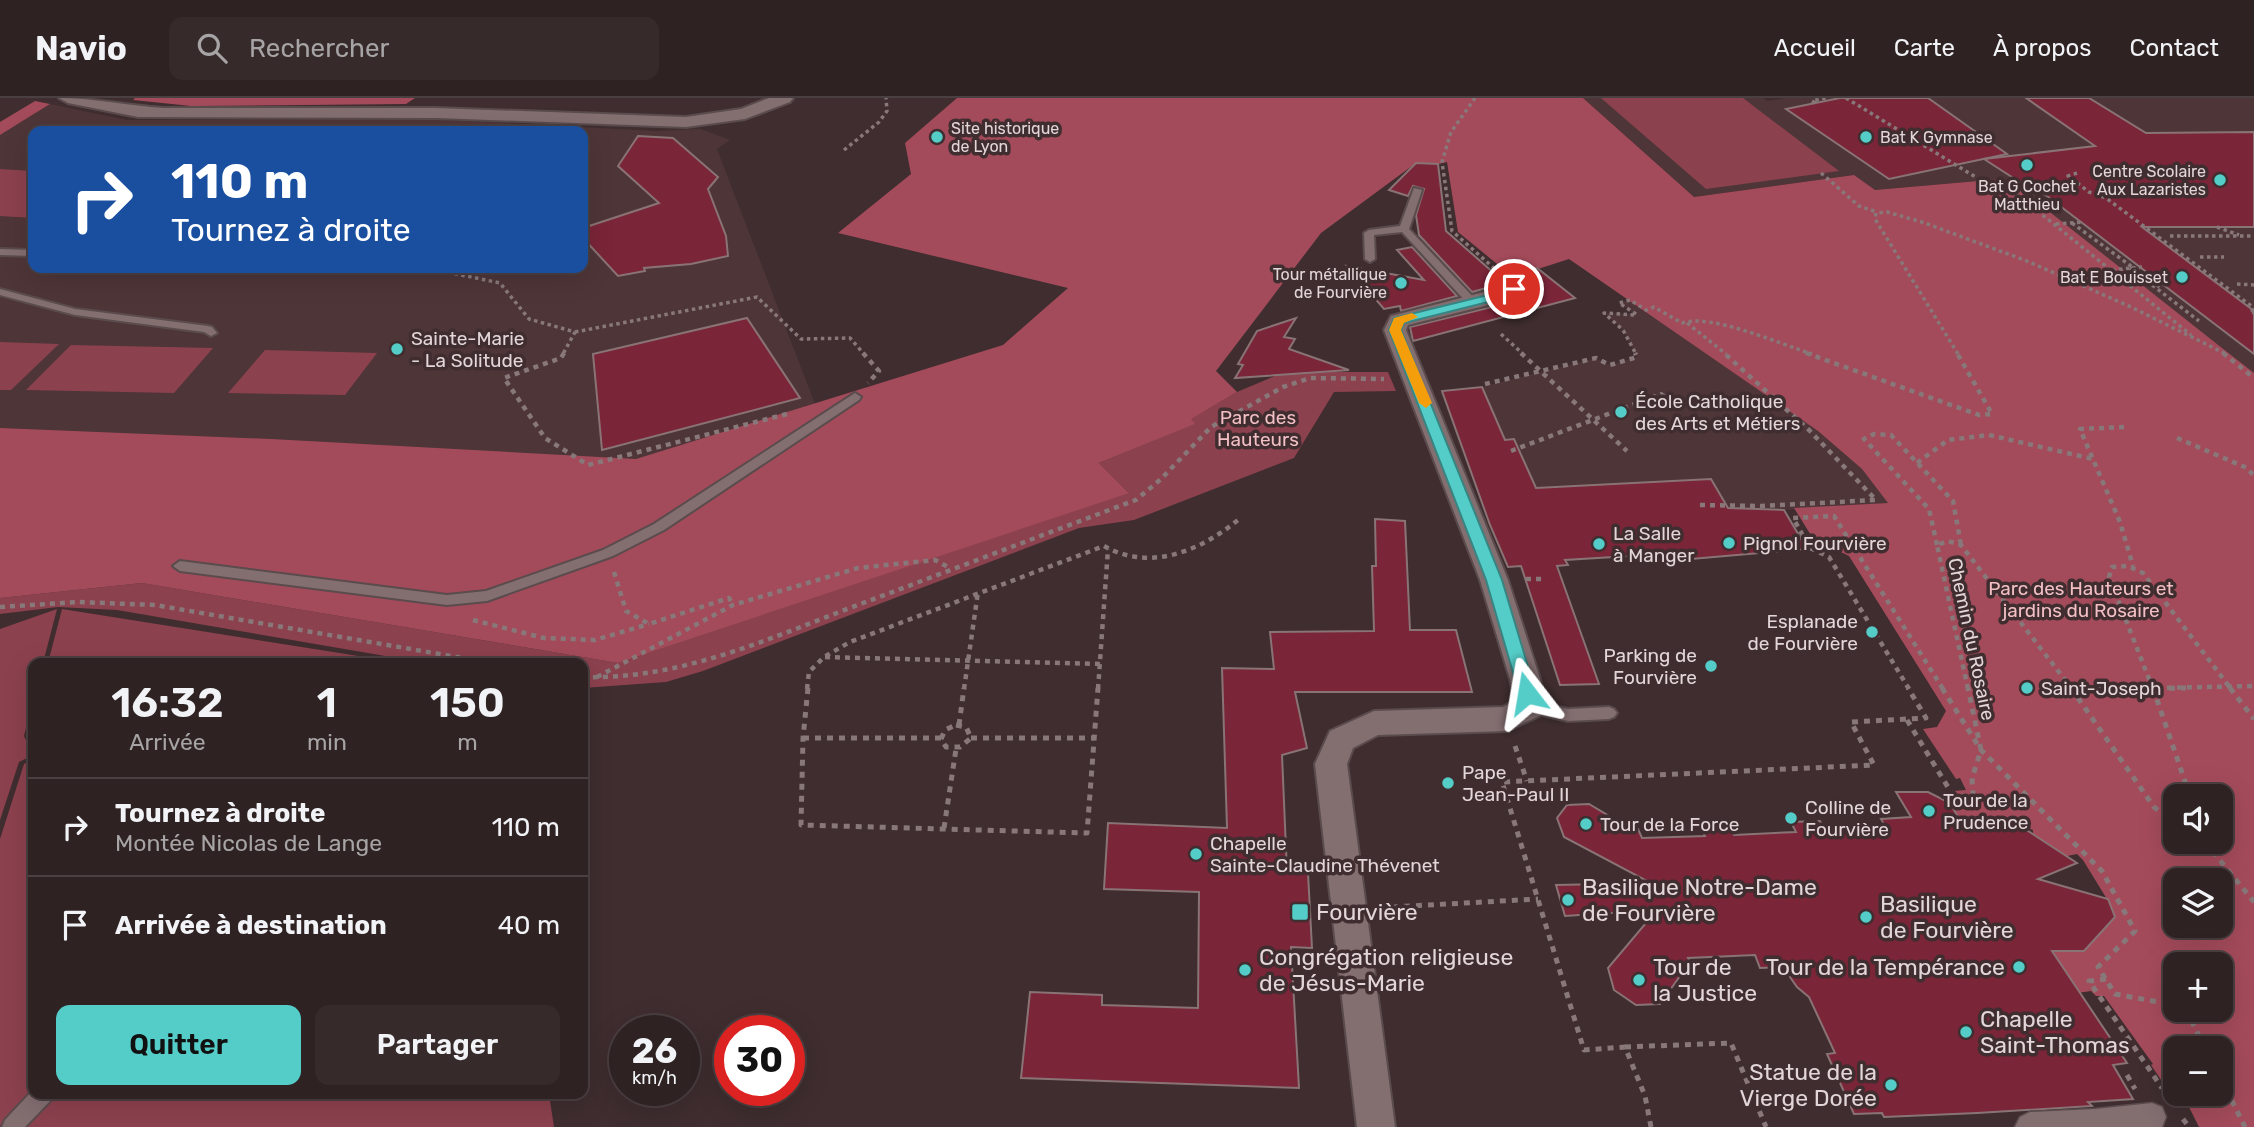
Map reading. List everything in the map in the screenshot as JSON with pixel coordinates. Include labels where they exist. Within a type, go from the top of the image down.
[{"type":"street","points":[[68,98],[138,112],[389,112],[672,123],[738,116],[783,98]]},
{"type":"street","points":[[1376,1127],[1331,764],[1341,740],[1374,723],[1517,724],[1525,678],[1494,580],[1395,330],[1399,321],[1512,292],[1514,289]]},
{"type":"street","points":[[2031,1127],[2095,1124],[2159,1106]]},
{"type":"lane","points":[[1404,229],[1417,190]]},
{"type":"lane","points":[[1370,259],[1369,233],[1404,229]]},
{"type":"lane","points":[[1404,229],[1472,302]]},
{"type":"lane","points":[[0,252],[28,253]]},
{"type":"lane","points":[[0,292],[75,312],[208,329],[211,333]]},
{"type":"lane","points":[[180,566],[447,600],[487,596],[608,552],[659,527],[855,397]]},
{"type":"lane","points":[[1517,724],[1568,715],[1609,713]]},
{"type":"lane","points":[[12,1127],[38,1099]]},
{"type":"path","points":[[844,150],[878,122],[887,111],[886,98]]},
{"type":"path","points":[[1475,98],[1451,132],[1442,162],[1452,231],[1515,286],[1514,289]]},
{"type":"path","points":[[1815,103],[1812,101],[1826,98]]},
{"type":"path","points":[[1846,98],[1987,184],[2008,187],[2198,340]]},
{"type":"path","points":[[1821,173],[1859,206],[1906,217],[2037,267],[2198,340],[2232,358],[2254,378]]},
{"type":"path","points":[[2077,173],[2067,176],[2089,192],[2106,198],[2254,310]]},
{"type":"path","points":[[1485,384],[1596,358],[1610,365],[1637,357],[1623,330],[1604,313],[1636,314],[1619,303],[1630,300],[1646,310],[1654,307],[1682,324],[1693,319],[1713,322],[1877,376],[1979,415],[1992,414],[1987,401],[1875,219],[1876,213],[1881,213]]},
{"type":"path","points":[[2055,224],[2083,222]]},
{"type":"path","points":[[2072,223],[2199,321]]},
{"type":"path","points":[[2217,227],[2241,236]]},
{"type":"path","points":[[2170,236],[2254,236]]},
{"type":"path","points":[[2200,257],[2224,257]]},
{"type":"path","points":[[2111,270],[2142,267]]},
{"type":"path","points":[[2131,268],[2159,288],[2169,288]]},
{"type":"path","points":[[452,273],[500,283],[529,319],[575,332],[757,297],[802,339],[850,338],[879,371],[855,397]]},
{"type":"path","points":[[2238,284],[2254,285]]},
{"type":"path","points":[[1686,322],[1751,377],[1841,460],[1876,500],[1761,506],[1700,505]]},
{"type":"path","points":[[575,332],[561,358],[504,378],[545,438],[588,465],[788,414]]},
{"type":"path","points":[[1501,334],[1627,450]]},
{"type":"path","points":[[588,677],[626,679],[698,665],[1136,500],[1161,479],[1211,426],[1283,387],[1310,378],[1416,378]]},
{"type":"path","points":[[1511,451],[1661,394],[1684,412]]},
{"type":"path","points":[[2124,427],[2080,429],[2120,522],[2133,566]]},
{"type":"path","points":[[1937,545],[1929,509],[1864,439],[1874,434],[1891,435],[1953,501],[1961,545]]},
{"type":"path","points":[[1917,463],[1948,440],[1989,435],[2094,459]]},
{"type":"path","points":[[2177,438],[2246,468],[2254,476]]},
{"type":"path","points":[[1766,1127],[1731,1043],[1584,1050],[1502,782],[1874,765],[1851,722],[1926,718],[1829,557],[1810,548],[1793,518],[1834,516],[1981,750],[2102,871],[2135,931],[2098,967],[2115,994],[2163,1003]]},
{"type":"path","points":[[1108,549],[1087,833],[800,825],[803,738],[809,672],[824,657],[850,642],[1104,546],[1142,561],[1167,558],[1225,532],[1238,520]]},
{"type":"path","name":"Chemin du Rosaire","points":[[1907,720],[1954,797],[1973,795],[1972,778],[1981,750],[1937,545],[1948,541],[1961,545],[2073,690],[2154,807],[2163,814]]},
{"type":"path","points":[[608,552],[626,611],[649,624]]},
{"type":"path","points":[[597,678],[733,605],[859,568],[935,560],[950,568]]},
{"type":"path","points":[[2186,784],[2153,688],[2109,577],[2112,567],[2119,564],[2133,566],[2143,573],[2254,719]]},
{"type":"path","points":[[1527,579],[1546,579]]},
{"type":"path","points":[[959,725],[978,592]]},
{"type":"path","points":[[447,600],[477,623],[544,638],[595,640],[729,598],[733,605]]},
{"type":"path","points":[[0,607],[106,600],[155,605],[460,658]]},
{"type":"path","points":[[824,657],[1100,664]]},
{"type":"path","points":[[2073,690],[2254,686]]},
{"type":"path","points":[[1517,724],[1527,781]]},
{"type":"path","points":[[959,725],[966,727],[971,738],[968,744],[956,749],[946,747],[942,738],[945,730],[959,725]]},
{"type":"path","points":[[803,738],[942,738]]},
{"type":"path","points":[[971,738],[1094,738]]},
{"type":"path","points":[[944,828],[956,749]]},
{"type":"path","points":[[2217,854],[2254,902]]},
{"type":"path","points":[[1392,907],[1538,900]]},
{"type":"path","points":[[2106,979],[2089,981],[2159,1106]]},
{"type":"path","points":[[1625,1046],[1645,1096],[1651,1127]]},
{"type":"path","points":[[2233,1104],[2245,1127]]},
{"type":"shaded area","points":[[1583,98],[1763,98],[1768,101],[1786,98],[2254,98],[2254,374],[2001,179],[1874,190],[1854,175],[1694,197]]},
{"type":"shaded area","name":"Sainte-Marie - La Solitude","points":[[50,104],[127,120],[426,119],[560,126],[28,126],[28,273],[588,273],[588,127],[656,131],[701,129],[730,140],[717,149],[825,430],[0,557],[0,135]]},
{"type":"shaded area","name":"École Catholique des Arts et Métiers","points":[[1630,300],[1818,431],[1862,469],[1889,503],[1784,510],[1701,508],[1489,523],[1442,390],[1482,387],[1596,358],[1610,365],[1637,357],[1623,330],[1604,313],[1635,314],[1619,303]]},
{"type":"green space","points":[[415,98],[406,104],[191,106],[133,100]]},
{"type":"green space","name":"Parc des Hauteurs et jardins du Rosaire","points":[[957,98],[1583,98],[1694,197],[1854,175],[1875,190],[2001,179],[2027,194],[2254,373],[2254,1127],[2199,1127],[2189,1107],[2184,1106],[2233,1106],[2233,1036],[2163,1036],[2163,1083],[2151,1065],[2153,1064],[2104,996],[2096,996],[2091,991],[2064,995],[2051,975],[2052,947],[2055,951],[2064,951],[2089,935],[2095,939],[2100,934],[2094,929],[2110,904],[2077,854],[2067,856],[2024,826],[2023,829],[1986,822],[1983,817],[1963,827],[1942,792],[1966,790],[1923,729],[1937,727],[1946,711],[1849,556],[1824,544],[1817,545],[1794,508],[1888,503],[1862,469],[1818,431],[1569,259],[1513,277],[1458,232],[1447,162],[1416,163],[1321,233],[1216,371],[1237,392],[1191,419],[1195,424],[1099,463],[1129,493],[618,663],[142,583],[0,598],[0,428],[271,439],[636,459],[1003,345],[1068,288],[838,233],[911,174],[905,143]]},
{"type":"green space","points":[[1601,98],[1743,98],[1839,171],[1706,189]]},
{"type":"green space","points":[[35,101],[50,104],[0,135],[0,122]]},
{"type":"green space","points":[[0,169],[28,171],[28,218],[0,216]]},
{"type":"green space","points":[[0,342],[59,344],[11,390],[0,390]]},
{"type":"green space","points":[[71,345],[213,348],[174,393],[26,390]]},
{"type":"green space","points":[[265,350],[377,353],[345,395],[228,393]]},
{"type":"green space","name":"Parc des Hauteurs","points":[[1388,372],[1396,391],[1334,392],[1294,458],[1134,520],[1079,528],[703,671],[666,682],[588,688],[588,658],[397,658],[117,610],[58,607],[0,614],[0,598],[142,583],[618,663],[1128,492],[1099,463],[1194,424],[1190,419],[1237,392],[1277,375]]},
{"type":"green space","points":[[57,609],[44,658],[28,658],[28,720],[24,736],[28,744],[28,758],[19,762],[0,820],[0,629]]},
{"type":"green space","points":[[62,609],[371,658],[49,658]]},
{"type":"green space","points":[[28,762],[28,1096],[0,1126],[0,839],[24,764]]},
{"type":"green space","points":[[53,1099],[550,1099],[554,1127],[22,1127]]},
{"type":"building","points":[[1840,98],[1928,98],[2007,154],[1889,179],[1786,109]]},
{"type":"building","points":[[2026,98],[2089,98],[2146,133],[2254,132],[2254,227],[2142,227],[2254,311],[2254,354],[2039,190],[2032,190],[1984,159],[2095,146]]},
{"type":"building","points":[[638,136],[673,138],[718,177],[708,189],[726,236],[728,256],[691,264],[644,268],[645,271],[618,276],[588,243],[588,226],[659,203],[618,166]]},
{"type":"building","points":[[1416,163],[1438,164],[1446,231],[1503,281],[1537,268],[1575,298],[1413,341],[1410,327],[1521,300],[1527,290],[1524,283],[1514,280],[1472,292],[1419,235],[1416,215],[1424,189],[1413,186],[1408,196],[1389,190]]},
{"type":"building","name":"Tour métallique de Fourvière","points":[[1412,247],[1457,296],[1401,311],[1400,306],[1384,309],[1347,266],[1424,280],[1397,250]]},
{"type":"building","points":[[747,318],[800,398],[602,450],[593,354]]},
{"type":"building","points":[[1296,318],[1284,337],[1295,339],[1289,349],[1349,370],[1235,378],[1243,365],[1238,364],[1257,331]]},
{"type":"building","points":[[1482,387],[1505,440],[1514,439],[1536,488],[1711,479],[1728,508],[1784,510],[1807,549],[1649,561],[1647,555],[1565,560],[1568,565],[1557,566],[1599,684],[1560,685],[1521,566],[1508,567],[1490,525],[1442,391]]},
{"type":"building","points":[[1375,519],[1405,521],[1410,630],[1456,630],[1472,692],[1295,692],[1307,748],[1282,755],[1287,872],[1308,873],[1312,948],[1291,947],[1299,1088],[1021,1078],[1030,992],[1102,995],[1102,1005],[1198,1008],[1199,892],[1104,889],[1108,823],[1227,828],[1222,668],[1274,669],[1270,632],[1374,631],[1372,566],[1376,566]]},
{"type":"building","points":[[1896,792],[1928,792],[1950,803],[1959,819],[1983,817],[1986,822],[2028,831],[2077,863],[2038,879],[2108,899],[2115,917],[2084,951],[2052,951],[2127,1063],[2113,1065],[2133,1099],[2088,1102],[2092,1106],[1977,1113],[1884,1117],[1882,1113],[1854,1114],[1827,1054],[1835,1053],[1809,997],[1797,987],[1783,967],[1760,968],[1755,955],[1688,958],[1690,962],[1660,1004],[1636,1005],[1614,990],[1608,968],[1657,910],[1565,916],[1556,885],[1651,883],[1564,837],[1557,818],[1567,805],[1589,804],[1609,816],[1615,830],[1638,829],[1642,838],[1705,836],[1700,825],[1729,824],[1734,835],[1796,832],[1791,822],[1820,821],[1825,831],[1887,829],[1881,819],[1911,817]]},
{"type":"slow traffic","points":[[1412,317],[1399,321],[1395,330],[1426,403]]},
{"type":"place","name":"Site historique de Lyon","points":[[937,137]]},
{"type":"place","name":"Bat K Gymnase","points":[[1866,137]]},
{"type":"place","name":"Bat G Cochet Matthieu","points":[[2027,165]]},
{"type":"place","name":"Centre Scolaire Aux Lazaristes","points":[[2220,180]]},
{"type":"place","name":"Bat E Bouisset","points":[[2182,277]]},
{"type":"place","name":"Tour métallique de Fourvière","points":[[1401,283]]},
{"type":"place","name":"Sainte-Marie - La Solitude","points":[[397,349]]},
{"type":"place","name":"École Catholique des Arts et Métiers","points":[[1621,412]]},
{"type":"place","name":"Pignol Fourvière","points":[[1729,543]]},
{"type":"place","name":"La Salle à Manger","points":[[1599,544]]},
{"type":"place","name":"Esplanade de Fourvière","points":[[1872,632]]},
{"type":"place","name":"Parking de Fourvière","points":[[1711,666]]},
{"type":"place","name":"Saint-Joseph","points":[[2027,688]]},
{"type":"place","name":"Pape Jean-Paul II","points":[[1448,783]]},
{"type":"place","name":"Tour de la Prudence","points":[[1929,811]]},
{"type":"place","name":"Colline de Fourvière","points":[[1791,818]]},
{"type":"place","name":"Tour de la Force","points":[[1586,824]]},
{"type":"place","name":"Chapelle Sainte-Claudine Thévenet","points":[[1196,854]]},
{"type":"place","name":"Basilique Notre-Dame de Fourvière","points":[[1568,900]]},
{"type":"place","name":"Fourvière","points":[[1300,912]]},
{"type":"place","name":"Basilique de Fourvière","points":[[1866,917]]},
{"type":"place","name":"Tour de la Tempérance","points":[[2019,967]]},
{"type":"place","name":"Congrégation religieuse de Jésus-Marie","points":[[1245,970]]},
{"type":"place","name":"Tour de la Justice","points":[[1639,980]]},
{"type":"place","name":"Chapelle Saint-Thomas","points":[[1966,1032]]},
{"type":"place","name":"Statue de la Vierge Dorée","points":[[1891,1085]]},
{"type":"route","points":[[1514,289],[1512,292],[1399,321],[1395,330],[1494,580],[1525,678],[1527,693]]}]
